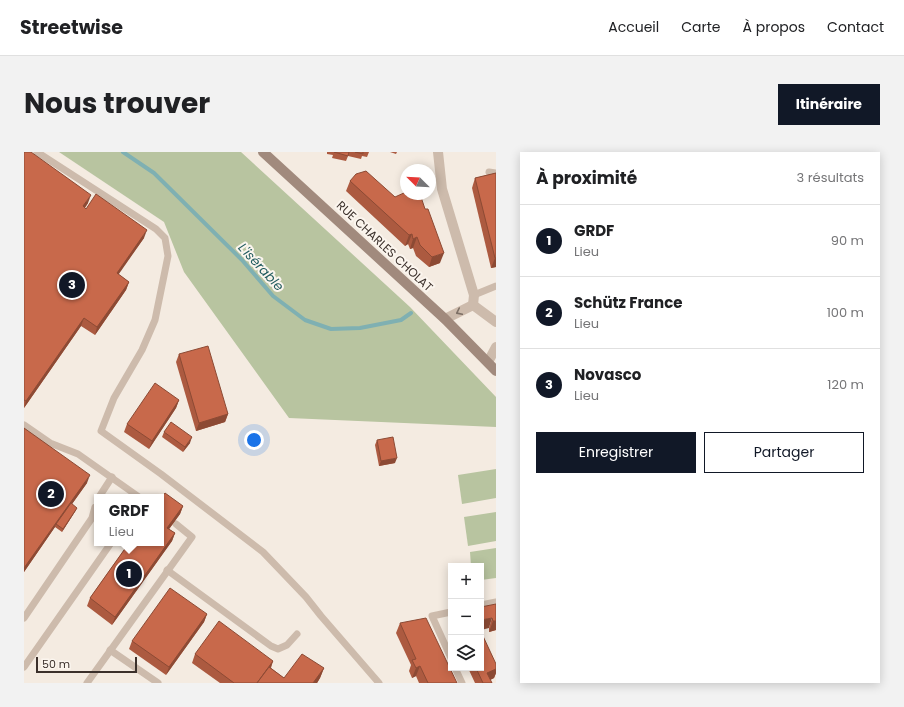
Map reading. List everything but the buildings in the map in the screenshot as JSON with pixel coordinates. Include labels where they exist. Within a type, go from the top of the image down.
[{"type":"street","name":"RUE CHARLES CHOLAT","points":[[264,152],[445,319],[496,371]]},
{"type":"street","points":[[438,152],[442,189],[474,300],[496,322]]},
{"type":"street","points":[[445,319],[474,300]]},
{"type":"street","points":[[488,362],[496,347]]},
{"type":"lane","points":[[36,152],[156,229],[165,238],[168,256],[155,320],[142,350],[114,398],[101,431],[161,474],[263,552],[306,597],[379,683]]},
{"type":"lane","points":[[474,300],[496,286]]},
{"type":"lane","points":[[24,425],[50,443],[78,454],[135,494]]},
{"type":"lane","points":[[100,494],[112,477]]},
{"type":"lane","points":[[24,618],[92,518],[94,512]]},
{"type":"lane","points":[[87,683],[192,537],[176,524]]},
{"type":"lane","points":[[24,667],[109,546]]},
{"type":"lane","points":[[167,570],[271,646],[278,649],[287,646],[297,634]]},
{"type":"lane","points":[[484,604],[496,602]]},
{"type":"lane","points":[[448,613],[432,616],[448,651]]},
{"type":"lane","points":[[110,650],[158,683]]},
{"type":"lane","points":[[457,671],[462,683]]},
{"type":"green space","points":[[59,152],[241,152],[410,307],[496,397],[496,427],[289,418],[184,272],[164,222]]},
{"type":"green space","points":[[496,469],[496,498],[462,504],[458,475]]},
{"type":"green space","points":[[496,512],[496,541],[468,546],[464,517]]},
{"type":"green space","points":[[496,548],[496,578],[484,580],[484,563],[471,563],[470,552]]},
{"type":"waterway","name":"L'isérable","points":[[123,152],[154,173],[242,260],[273,296],[305,320],[331,329],[360,328],[401,320],[411,313]]},
{"type":"place","name":"Novasco","points":[[72,285]]},
{"type":"place","name":"Schütz France","points":[[51,494]]},
{"type":"place","name":"GRDF","points":[[129,574]]}]
